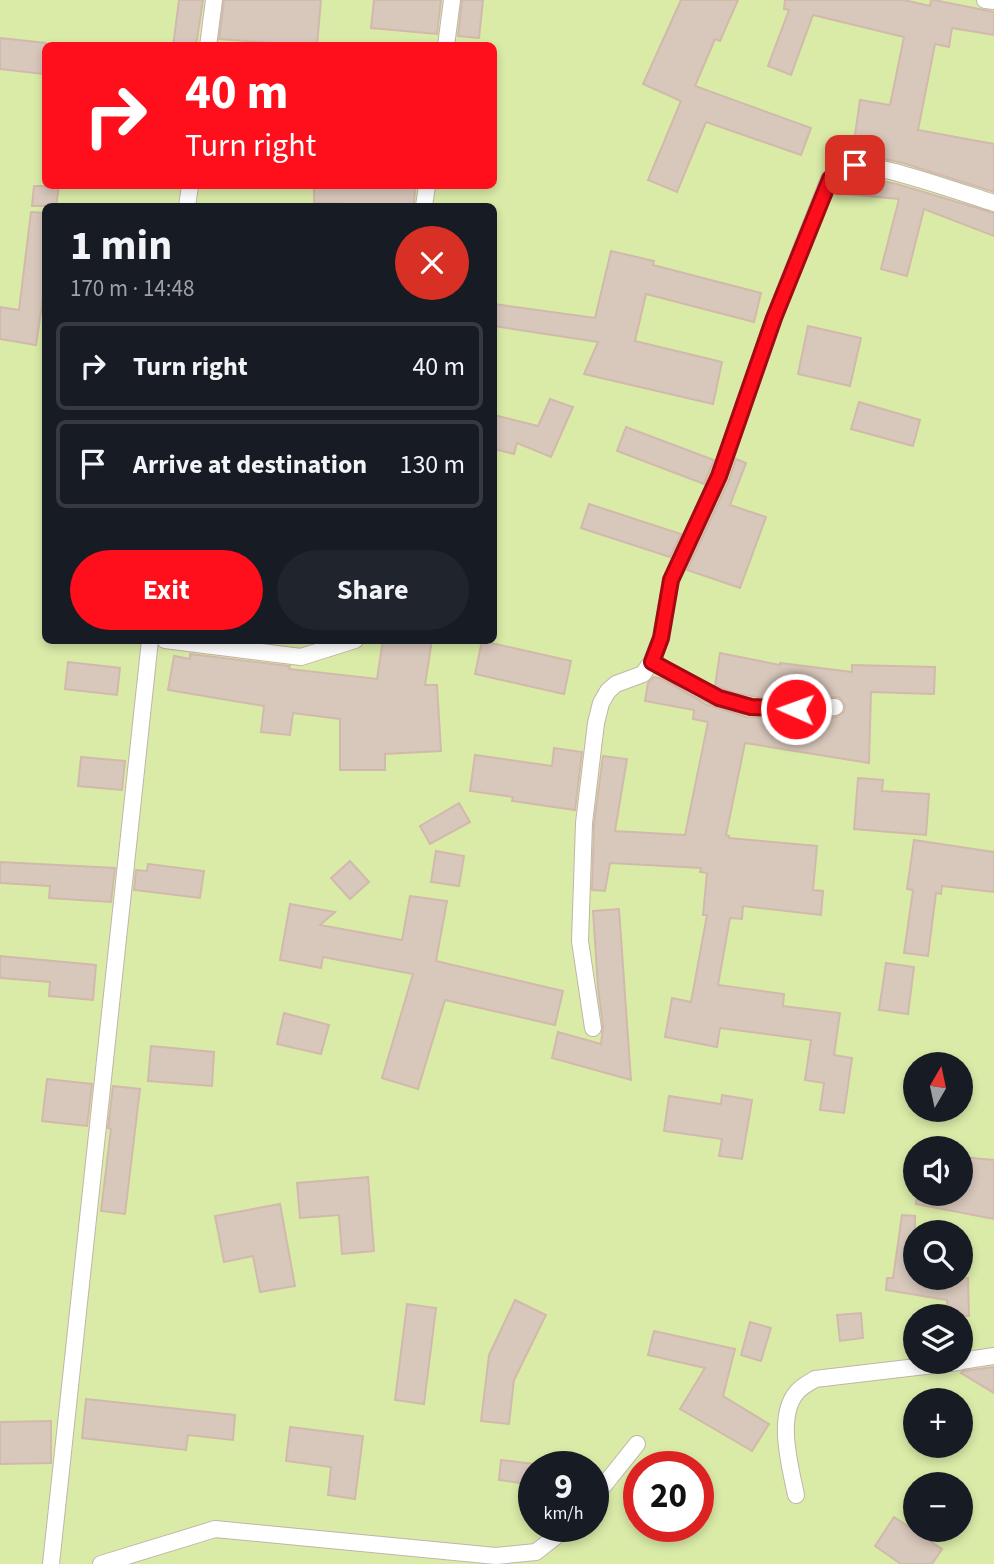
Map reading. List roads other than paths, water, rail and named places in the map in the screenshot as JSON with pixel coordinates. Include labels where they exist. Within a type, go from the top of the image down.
[{"type":"lane","points":[[209,42],[214,0]]},
{"type":"lane","points":[[447,42],[452,0]]},
{"type":"lane","points":[[985,0],[994,1]]},
{"type":"lane","points":[[593,1028],[580,942],[584,823],[596,723],[601,703],[616,684],[643,674],[652,662],[661,638],[671,580],[719,476],[774,318],[830,179],[841,170],[855,165],[881,169],[994,203]]},
{"type":"lane","points":[[51,1564],[150,644]]},
{"type":"lane","points":[[197,644],[301,657],[342,644]]},
{"type":"lane","points":[[652,662],[719,698],[751,707],[835,707]]},
{"type":"lane","points":[[973,1359],[994,1356]]},
{"type":"lane","points":[[796,1495],[786,1447],[788,1411],[795,1394],[815,1379],[903,1368]]},
{"type":"lane","points":[[609,1479],[638,1444]]},
{"type":"lane","points":[[102,1564],[215,1529],[496,1556],[536,1552],[549,1542]]}]
